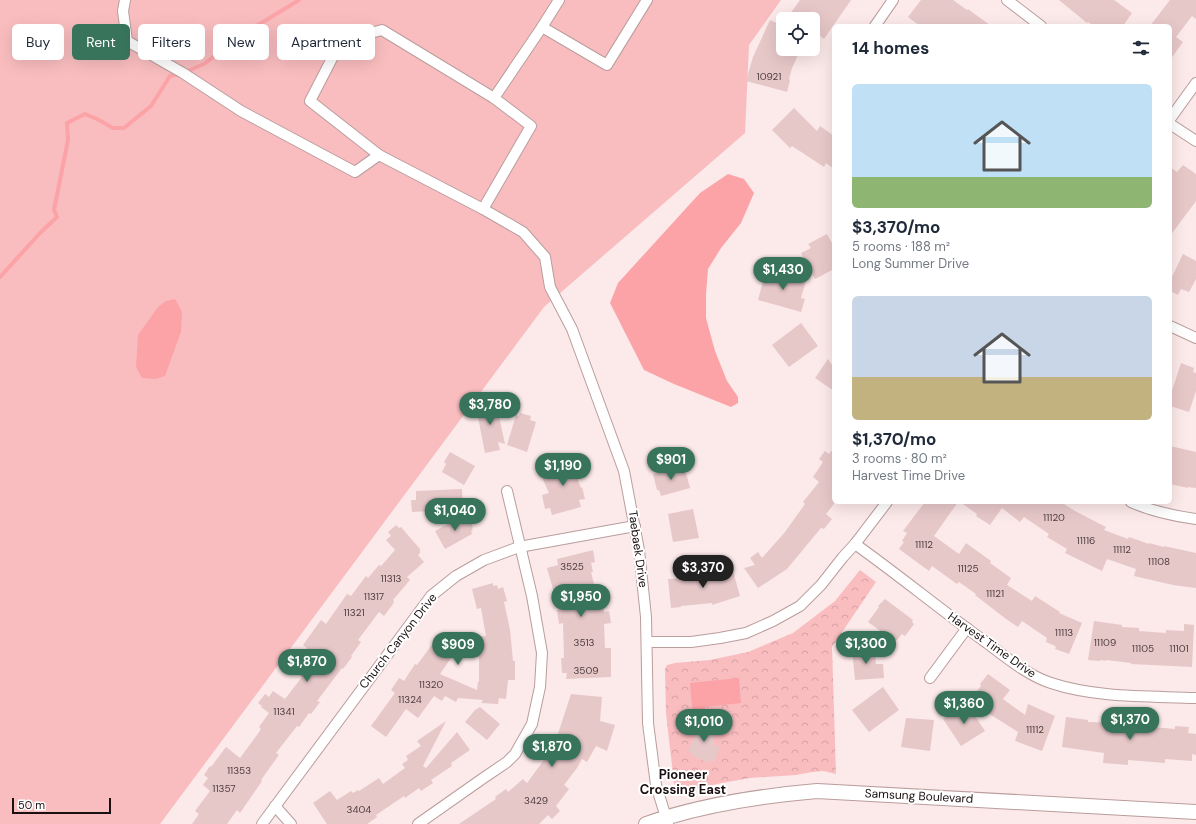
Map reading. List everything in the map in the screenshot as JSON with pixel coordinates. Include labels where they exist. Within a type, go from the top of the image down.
[{"type":"street","points":[[125,0],[123,11],[127,41],[183,73],[241,111],[355,172],[379,155]]},
{"type":"street","points":[[483,209],[531,126],[494,98],[559,0]]},
{"type":"street","points":[[542,27],[607,65],[647,0]]},
{"type":"street","points":[[876,24],[893,0]]},
{"type":"street","points":[[1007,0],[1038,24]]},
{"type":"street","name":"Taebaek Drive","points":[[494,98],[382,30],[341,41],[310,101],[379,155],[483,209],[523,232],[545,257],[550,287],[572,329],[624,471],[639,550],[645,599],[648,642],[648,723],[656,785],[666,821]]},
{"type":"street","points":[[1172,116],[1196,83]]},
{"type":"street","points":[[1172,125],[1196,141]]},
{"type":"street","points":[[1172,327],[1196,338]]},
{"type":"street","points":[[418,824],[507,762],[515,754],[532,724],[540,687],[542,653],[532,596],[519,547],[507,491]]},
{"type":"street","points":[[648,642],[691,642],[746,633],[773,621],[800,606],[821,585],[885,504]]},
{"type":"street","points":[[1135,504],[1174,516],[1196,519]]},
{"type":"street","name":"Church Canyon Drive","points":[[262,824],[431,596],[456,576],[484,560],[519,547],[635,526]]},
{"type":"street","name":"Harvest Time Drive","points":[[855,544],[967,628],[1038,678],[1076,690],[1101,694],[1196,698]]},
{"type":"street","points":[[930,678],[967,628]]},
{"type":"street","name":"Samsung Boulevard","points":[[646,824],[666,821],[694,809],[784,794],[817,791],[1196,812]]},
{"type":"street","points":[[275,806],[291,824]]},
{"type":"green space","points":[[0,0],[781,0],[749,45],[745,133],[544,307],[160,824],[0,824]]},
{"type":"green space","points":[[860,570],[876,582],[832,647],[836,774],[823,771],[796,775],[750,778],[685,791],[677,790],[674,783],[666,713],[665,669],[667,665],[710,660],[748,652],[793,633],[835,601]]},
{"type":"shaded area","points":[[728,174],[744,179],[754,193],[741,223],[721,248],[708,269],[706,318],[715,351],[727,381],[738,397],[738,403],[731,407],[644,370],[610,303],[618,283],[700,193]]},
{"type":"shaded area","points":[[175,299],[182,312],[181,332],[165,376],[155,379],[142,378],[136,367],[138,335],[158,307],[166,301]]},
{"type":"shaded area","points":[[739,678],[741,703],[705,707],[705,715],[693,716],[690,683]]},
{"type":"building","points":[[800,0],[851,0],[834,24],[832,24],[832,27],[824,39],[820,36],[820,12],[791,12]]},
{"type":"building","points":[[921,0],[953,0],[988,24],[917,24],[908,17]]},
{"type":"building","points":[[1059,0],[1114,0],[1132,13],[1124,24],[1087,23]]},
{"type":"building","points":[[1170,0],[1196,0],[1196,19],[1192,16],[1176,37],[1183,42],[1172,57],[1172,24],[1152,24]]},
{"type":"building","points":[[770,20],[776,23],[776,56],[798,56],[792,68],[787,92],[746,81],[753,57]]},
{"type":"building","points":[[794,108],[817,131],[820,126],[832,135],[832,168],[826,163],[824,167],[792,146],[790,148],[772,130]]},
{"type":"building","points":[[1183,165],[1196,174],[1196,201],[1172,233],[1172,168],[1177,172]]},
{"type":"building","points":[[827,234],[832,243],[832,270],[815,279],[801,253],[811,248],[808,244]]},
{"type":"building","points":[[1183,254],[1196,261],[1196,279],[1189,292],[1181,289],[1178,295],[1172,292],[1172,277]]},
{"type":"building","points":[[766,270],[806,281],[801,298],[805,299],[801,312],[758,300]]},
{"type":"building","points":[[801,323],[818,346],[789,367],[772,345]]},
{"type":"building","points":[[828,359],[832,365],[832,390],[815,378]]},
{"type":"building","points":[[1181,363],[1194,368],[1193,372],[1196,373],[1196,391],[1189,412],[1172,407],[1172,391]]},
{"type":"building","points":[[495,398],[505,444],[498,442],[500,450],[485,453],[476,407],[485,405],[484,400]]},
{"type":"building","points":[[520,413],[531,416],[530,420],[536,422],[527,452],[507,445],[516,415],[519,416]]},
{"type":"building","points":[[1172,446],[1196,452],[1196,488],[1172,484]]},
{"type":"building","points":[[832,450],[832,504],[834,504],[826,514],[832,519],[824,529],[821,528],[787,569],[758,588],[744,568],[755,565],[750,558],[758,552],[762,558],[785,532],[805,504],[803,502],[819,482],[813,477],[823,462],[819,459],[825,451],[829,454]]},
{"type":"building","points":[[450,452],[475,466],[464,485],[442,472],[446,464],[444,462]]},
{"type":"building","points":[[569,457],[570,460],[575,458],[579,468],[574,470],[581,488],[582,487],[585,499],[579,500],[581,507],[552,515],[550,508],[545,509],[542,495],[549,493],[541,475],[551,471],[549,468],[552,467],[551,464]]},
{"type":"building","points":[[680,467],[680,469],[683,468],[685,474],[686,473],[690,488],[661,496],[659,490],[657,490],[653,474]]},
{"type":"building","points":[[462,489],[463,509],[412,512],[411,500],[416,500],[416,491]]},
{"type":"building","points":[[923,504],[957,504],[934,536],[959,554],[966,543],[1011,578],[1007,585],[1032,601],[1035,596],[1060,612],[1059,613],[1082,623],[1069,654],[1055,649],[1055,646],[1046,642],[1047,638],[1022,621],[1018,627],[959,582],[957,584],[932,566],[929,571],[899,549],[904,542],[902,541],[907,533],[903,531]]},
{"type":"building","points":[[963,504],[1064,504],[1106,527],[1104,530],[1128,539],[1129,537],[1149,544],[1196,553],[1196,588],[1173,585],[1134,576],[1136,569],[1107,559],[1102,571],[1065,553],[1067,549],[1047,537],[1049,534],[1024,517],[1020,522],[1002,508],[990,525],[976,516],[977,514]]},
{"type":"building","points":[[693,509],[699,538],[673,542],[668,514]]},
{"type":"building","points":[[466,514],[473,527],[473,530],[471,531],[472,534],[445,549],[435,531]]},
{"type":"building","points":[[396,525],[399,528],[401,527],[420,549],[420,553],[418,555],[424,562],[407,577],[410,580],[393,600],[393,604],[384,616],[379,612],[358,640],[361,642],[351,656],[352,657],[317,701],[320,702],[311,714],[309,713],[299,727],[297,726],[276,753],[279,755],[240,813],[237,810],[227,824],[192,824],[199,814],[195,811],[210,791],[203,785],[208,778],[204,775],[210,766],[211,767],[226,747],[240,758],[261,729],[259,727],[269,713],[258,703],[265,694],[269,697],[273,691],[285,699],[302,677],[296,673],[311,653],[303,645],[321,620],[326,624],[347,594],[351,596],[366,576],[368,578],[395,550],[386,540],[391,536],[388,532]]},
{"type":"building","points":[[593,550],[595,562],[591,563],[593,572],[591,572],[599,604],[603,603],[604,612],[609,611],[611,623],[604,624],[605,648],[611,648],[611,677],[566,679],[567,673],[562,673],[561,658],[564,658],[563,623],[559,624],[557,610],[559,610],[547,568],[558,565],[557,559]]},
{"type":"building","points":[[724,568],[725,574],[733,571],[740,596],[712,605],[712,603],[671,608],[668,579],[690,578]]},
{"type":"building","points":[[493,583],[493,586],[497,585],[498,589],[503,587],[507,601],[504,602],[510,630],[513,661],[515,661],[515,680],[508,680],[506,699],[499,698],[498,704],[481,703],[483,700],[458,698],[456,702],[445,696],[442,701],[434,696],[418,718],[406,709],[386,737],[371,726],[395,693],[391,690],[399,678],[404,681],[415,664],[417,665],[439,635],[458,648],[440,674],[477,690],[479,682],[479,657],[468,658],[466,638],[486,636],[481,608],[477,609],[472,589]]},
{"type":"building","points":[[885,599],[913,620],[912,622],[914,624],[905,636],[902,634],[897,640],[893,640],[868,622],[879,607],[878,606]]},
{"type":"building","points":[[1094,621],[1122,625],[1122,627],[1139,628],[1139,631],[1166,633],[1166,630],[1184,631],[1184,624],[1194,625],[1192,667],[1131,664],[1106,660],[1088,660]]},
{"type":"building","points":[[871,648],[872,656],[875,656],[876,664],[883,664],[884,678],[855,680],[852,650]]},
{"type":"building","points":[[988,674],[1010,690],[1003,699],[1025,715],[1028,704],[1055,716],[1042,751],[1015,741],[1018,732],[969,701]]},
{"type":"building","points":[[883,687],[899,710],[869,732],[852,710]]},
{"type":"building","points":[[571,694],[602,697],[600,721],[615,725],[607,751],[596,746],[587,762],[582,759],[564,785],[569,789],[556,806],[560,811],[552,819],[548,815],[539,824],[459,824],[496,799],[495,797],[506,789],[508,792],[523,779],[527,783],[549,753],[546,752],[552,738],[556,740]]},
{"type":"building","points":[[967,704],[985,731],[961,746],[943,719]]},
{"type":"building","points":[[480,707],[500,724],[487,740],[465,722],[475,710]]},
{"type":"building","points":[[1066,717],[1088,720],[1088,722],[1153,724],[1153,727],[1175,729],[1175,726],[1189,727],[1188,733],[1196,734],[1196,755],[1192,754],[1192,761],[1165,759],[1165,763],[1128,760],[1128,765],[1103,763],[1104,753],[1062,747]]},
{"type":"building","points":[[906,718],[934,720],[930,751],[901,747]]},
{"type":"building","points":[[446,721],[423,766],[426,768],[457,732],[470,750],[451,763],[452,766],[431,780],[433,783],[421,791],[419,788],[405,798],[404,796],[376,815],[377,817],[367,824],[327,824],[313,803],[330,791],[337,800],[351,791],[353,793],[358,790],[359,791],[379,778],[383,784],[405,768],[402,764],[408,760],[406,756],[421,746],[417,741]]},
{"type":"building","points":[[712,721],[714,745],[720,747],[714,762],[710,760],[709,763],[692,756],[693,754],[688,751],[699,726],[698,722]]},
{"type":"waterway","points":[[0,277],[41,232],[57,217],[54,210],[68,140],[67,123],[85,114],[113,128],[124,128],[151,106],[170,76],[183,73],[204,64],[242,35],[299,0]]},
{"type":"district","name":"Pioneer Crossing East","points":[[683,782]]}]
